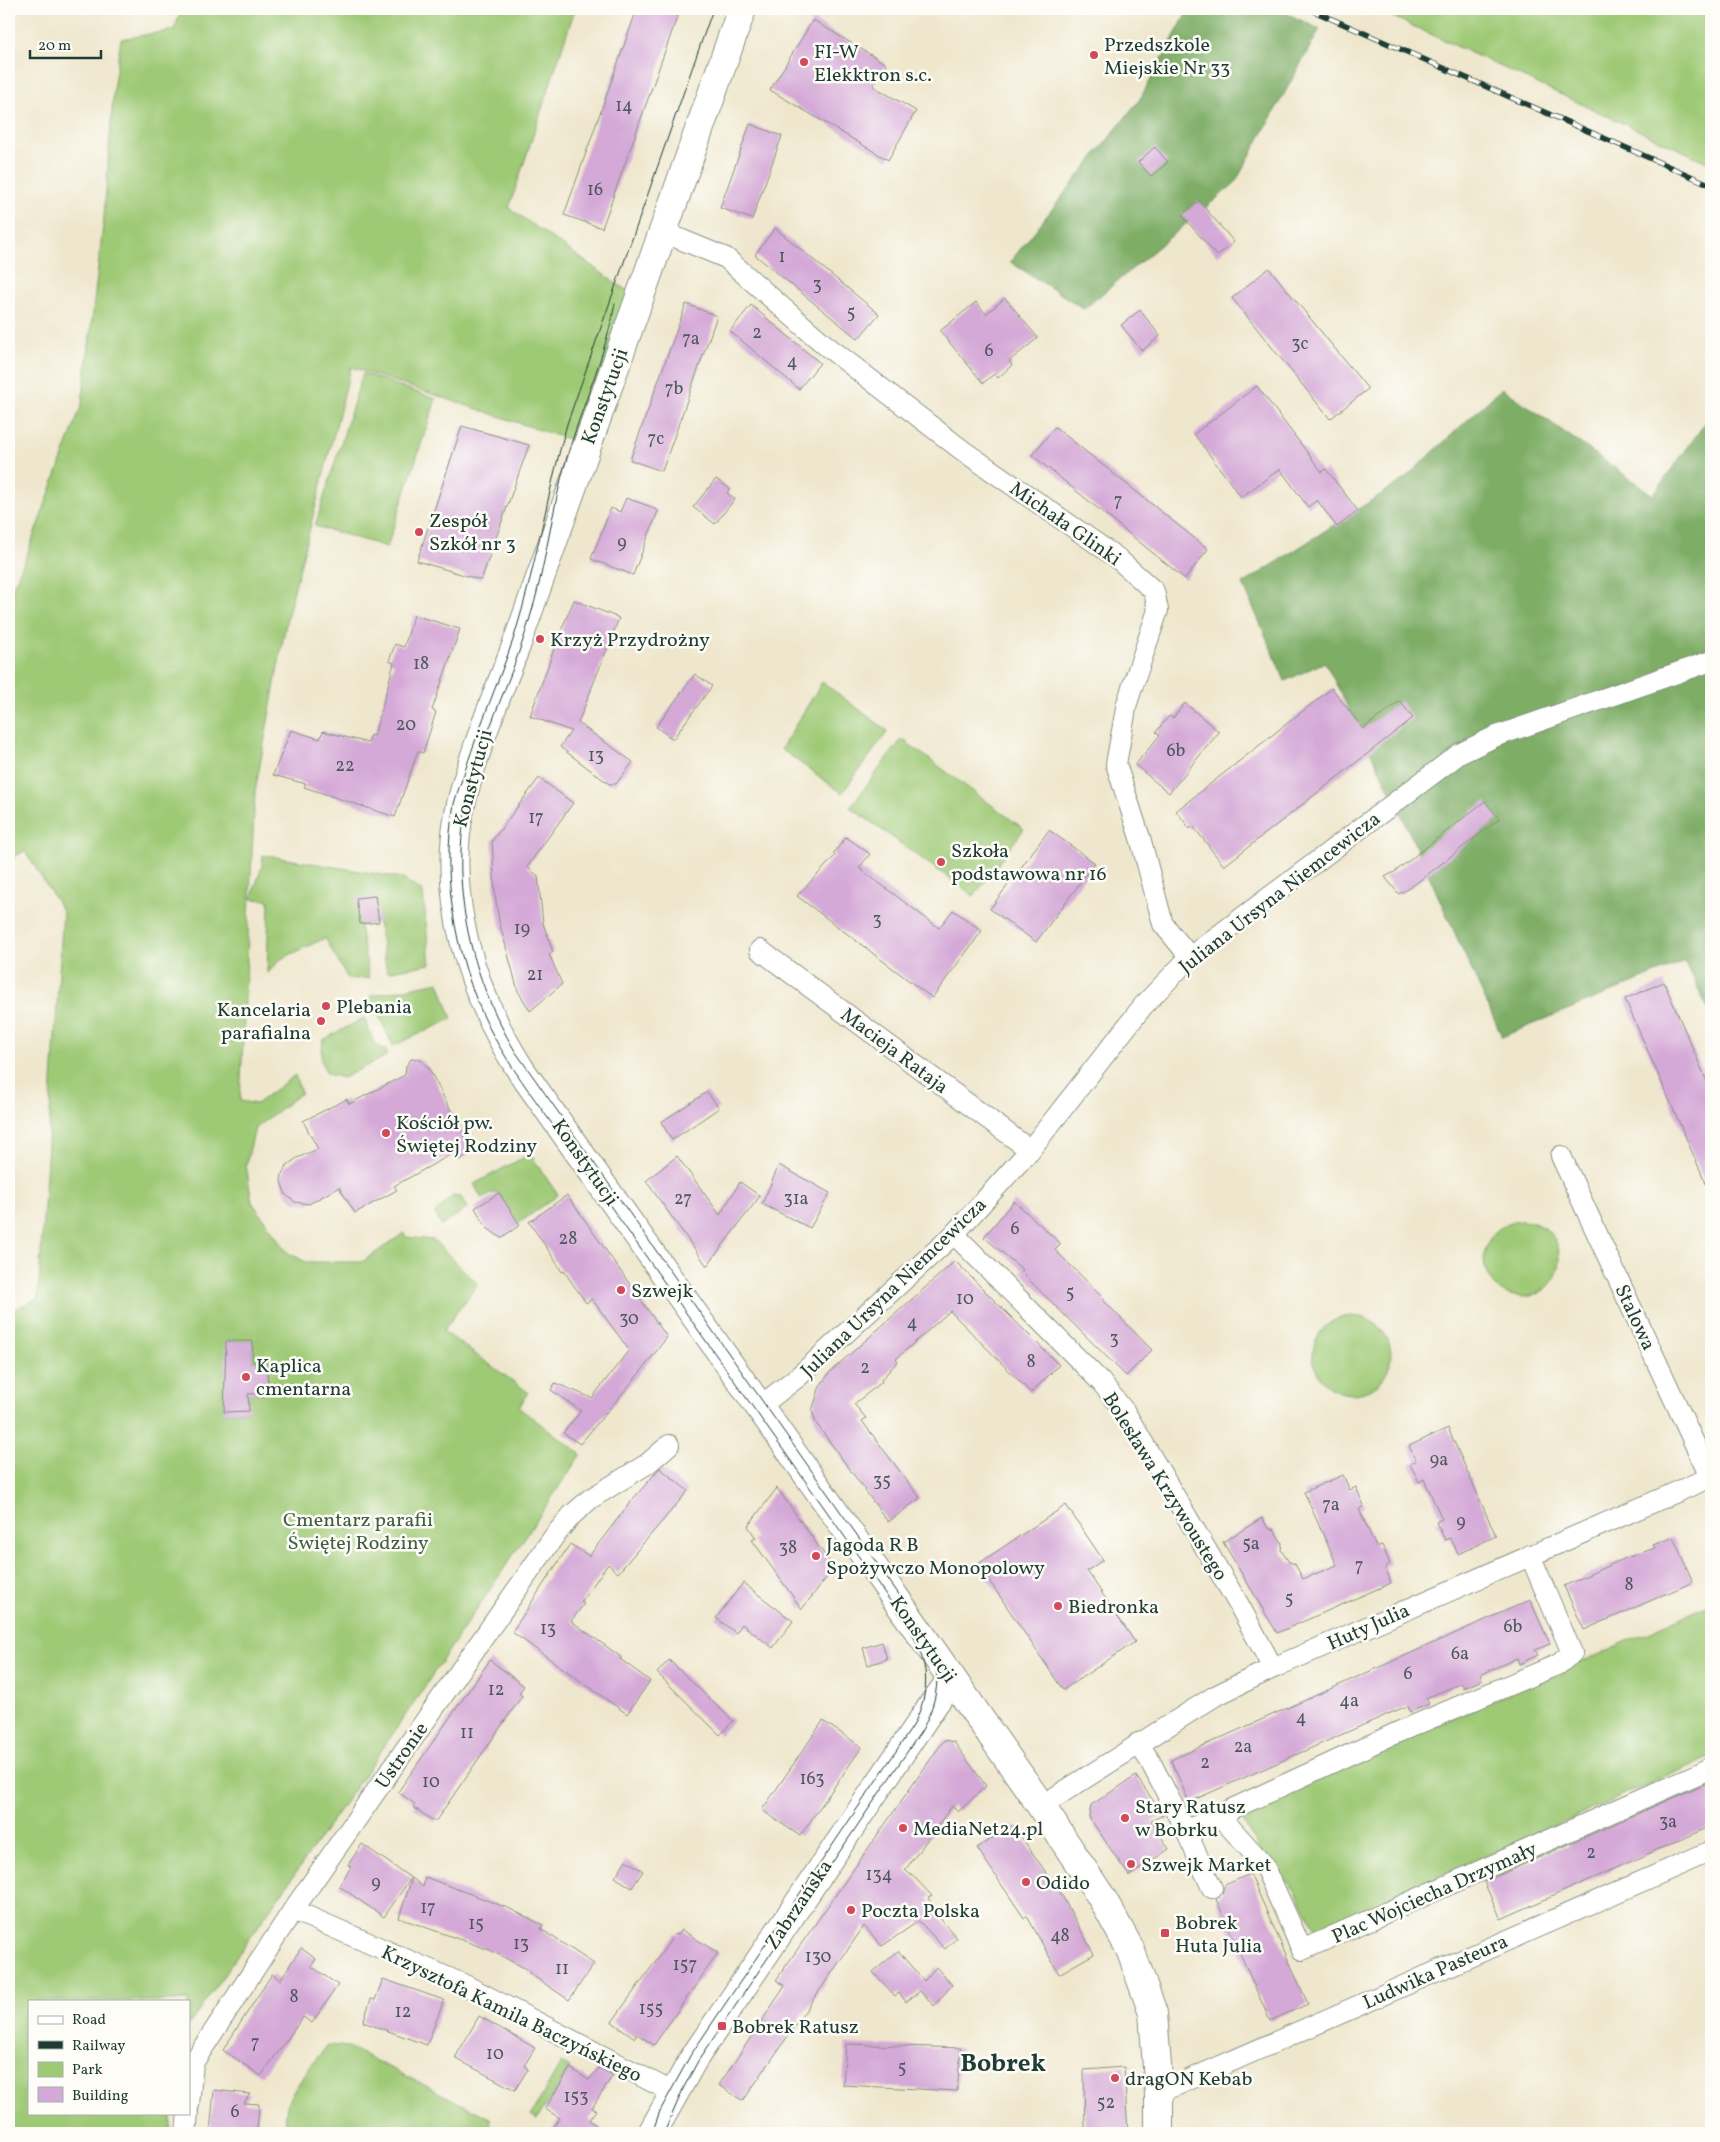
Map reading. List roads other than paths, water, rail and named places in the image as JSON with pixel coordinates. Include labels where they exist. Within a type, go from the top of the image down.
[{"type":"street","name":"Konstytucji","points":[[742,9],[519,638],[483,732],[461,804],[455,849],[456,893],[463,933],[483,1000],[500,1035],[522,1072],[1041,1806],[1102,1898],[1130,1949],[1153,2013],[1159,2093],[1159,2133]]},
{"type":"street","name":"Michała Glinki","points":[[663,232],[726,258],[824,344],[962,450],[1116,557],[1154,591],[1158,610],[1127,703],[1116,764],[1141,841],[1164,924],[1190,957]]},
{"type":"street","name":"Juliana Ursyna Niemcewicza","points":[[759,1407],[799,1376],[954,1234],[1030,1150],[1143,1006],[1190,957],[1459,754],[1494,737],[1711,661]]},
{"type":"street","name":"Macieja Rataja","points":[[760,950],[1030,1150]]},
{"type":"street","name":"Stalowa","points":[[1561,1156],[1711,1478]]},
{"type":"street","name":"Bolesława Krzywoustego","points":[[954,1234],[1101,1382],[1125,1412],[1274,1668]]},
{"type":"street","name":"Ustronie","points":[[190,2092],[192,2063],[293,1910],[555,1535],[572,1515],[590,1499],[646,1464],[669,1445]]},
{"type":"street","name":"Huty Julia","points":[[1041,1806],[1214,1696],[1530,1555],[1711,1478]]},
{"type":"street","points":[[1186,1831],[1396,1733],[1559,1664],[1572,1653],[1530,1555]]},
{"type":"street","name":"Zabrzańska","points":[[652,2133],[694,2058],[935,1702],[952,1680]]},
{"type":"street","points":[[1138,1743],[1150,1760],[1212,1888]]},
{"type":"street","name":"Plac Wojciecha Drzymały","points":[[1219,1816],[1264,1866],[1302,1950],[1711,1768]]},
{"type":"street","name":"Ludwika Pasteura","points":[[1159,2093],[1711,1851]]},
{"type":"street","name":"Krzysztofa Kamila Baczyńskiego","points":[[293,1910],[465,1985],[674,2093]]},
{"type":"street","points":[[186,2133],[188,2114]]},
{"type":"tram line","points":[[652,2133],[660,2111],[690,2056],[913,1726],[923,1700],[926,1676],[920,1652],[908,1626],[528,1091],[501,1049],[482,1013],[471,985],[455,925],[451,894],[450,833],[455,800],[522,611],[567,424],[713,9]]},
{"type":"tram line","points":[[615,304],[611,324],[561,477],[540,580],[529,621],[471,783],[462,839],[461,870],[468,934],[487,994],[515,1051],[917,1620],[931,1648],[937,1674],[934,1701],[922,1730],[698,2061],[684,2087],[664,2133]]},
{"type":"railway","points":[[1309,9],[1711,185]]},
{"type":"place","name":"Przedszkole Miejskie Nr 33","points":[[1094,55]]},
{"type":"place","name":"FI-W Elekktron s.c.","points":[[804,62]]},
{"type":"place","name":"Zespół Szkół nr 3","points":[[419,532]]},
{"type":"place","name":"Krzyż Przydrożny","points":[[540,639]]},
{"type":"place","name":"Szkoła podstawowa nr 16","points":[[941,862]]},
{"type":"place","name":"Plebania","points":[[326,1006]]},
{"type":"place","name":"Kancelaria parafialna","points":[[321,1021]]},
{"type":"place","name":"Kościół pw. Świętej Rodziny","points":[[386,1133]]},
{"type":"place","name":"Szwejk","points":[[621,1290]]},
{"type":"place","name":"Kaplica cmentarna","points":[[246,1377]]},
{"type":"place","name":"Jagoda R B Spożywczo Monopolowy","points":[[816,1556]]},
{"type":"place","name":"Biedronka","points":[[1058,1606]]},
{"type":"place","name":"Stary Ratusz w Bobrku","points":[[1125,1818]]},
{"type":"place","name":"MediaNet24.pl","points":[[903,1828]]},
{"type":"place","name":"Szwejk Market","points":[[1131,1864]]},
{"type":"place","name":"Odido","points":[[1026,1882]]},
{"type":"place","name":"Poczta Polska","points":[[851,1910]]},
{"type":"place","name":"Bobrek Huta Julia","points":[[1165,1933]]},
{"type":"place","name":"Bobrek Ratusz","points":[[722,2026]]},
{"type":"place","name":"dragON Kebab","points":[[1115,2078]]},
{"type":"district","name":"Bobrek","points":[[1003,2062]]},
{"type":"park label","name":"Cmentarz parafii Świętej Rodziny","points":[[358,1530]]}]
